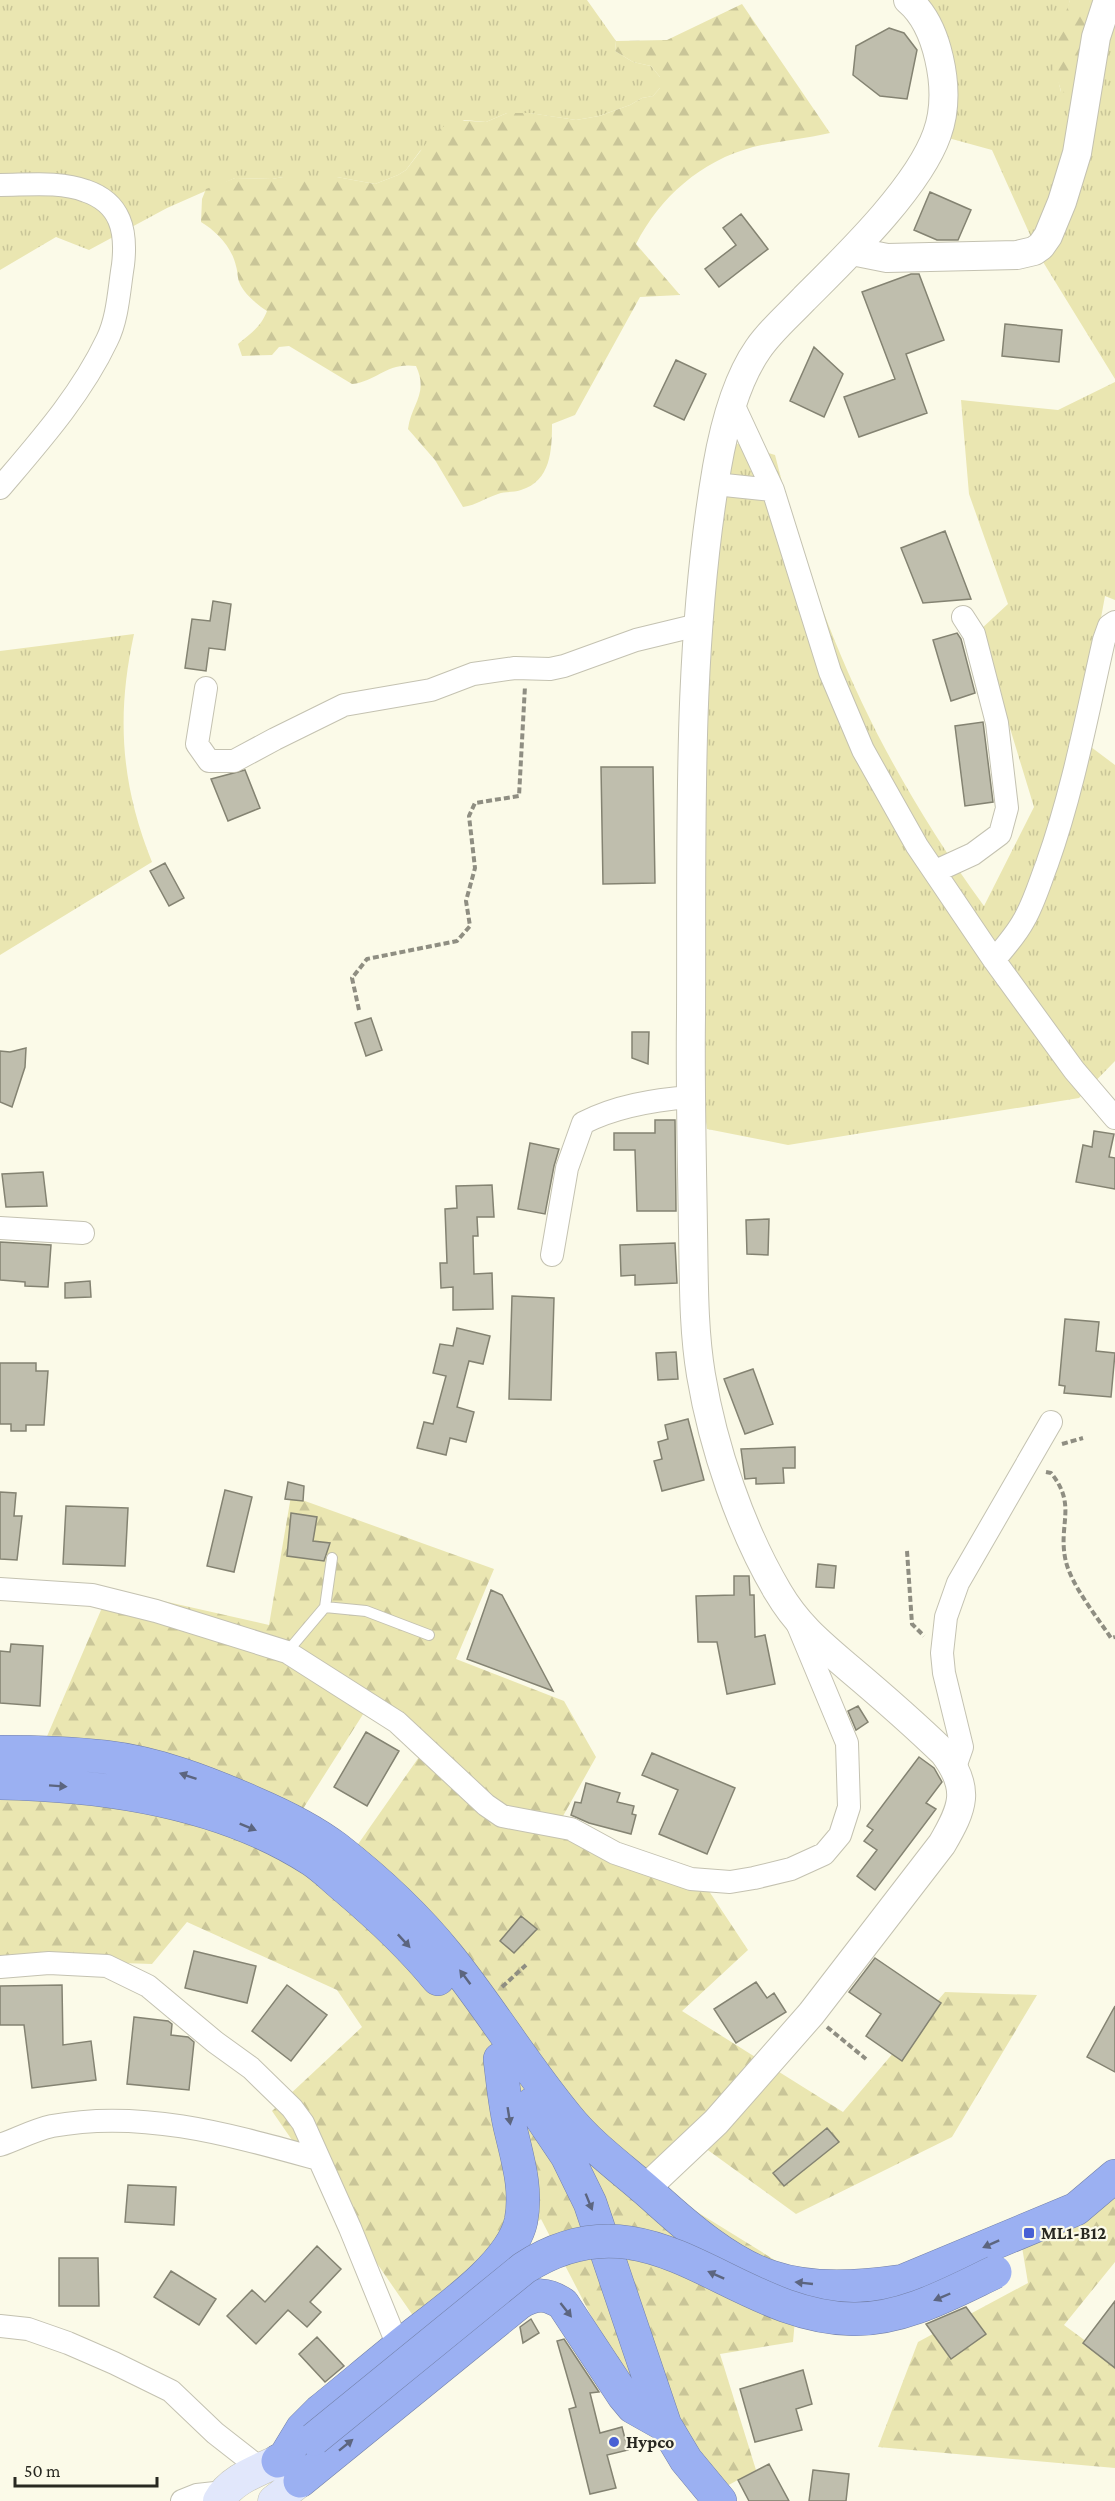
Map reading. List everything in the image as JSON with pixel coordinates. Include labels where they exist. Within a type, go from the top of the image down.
[{"type":"highway","points":[[0,1752],[108,1757],[181,1773],[285,1816],[335,1848],[391,1895],[440,1946],[567,2118],[594,2214],[665,2425],[711,2498]]},
{"type":"highway","points":[[0,1783],[131,1792],[187,1806],[246,1826],[313,1860],[392,1928],[451,1994],[500,2059],[577,2148],[645,2189],[681,2222],[741,2263],[772,2277],[800,2283],[858,2286],[903,2281],[1076,2209]]},
{"type":"highway","points":[[287,2478],[285,2457],[302,2429],[398,2346],[476,2285],[499,2260],[516,2235],[521,2222],[523,2189],[500,2059]]},
{"type":"highway","points":[[287,2478],[314,2439],[524,2268],[561,2248],[583,2242],[620,2241],[664,2252],[788,2308],[829,2318],[881,2317],[923,2305],[994,2272],[1115,2176]]},
{"type":"highway","points":[[631,2326],[629,2296],[636,2265],[654,2239],[681,2222]]},
{"type":"highway","points":[[499,2260],[516,2268],[521,2276],[523,2285],[519,2303]]},
{"type":"highway","points":[[287,2478],[519,2303],[540,2294],[551,2295],[563,2304],[633,2407],[665,2425]]},
{"type":"main road","points":[[221,2497],[243,2478],[287,2478],[274,2501]]},
{"type":"street","points":[[0,1589],[92,1595],[156,1611],[287,1652],[397,1722],[486,1805],[502,1816],[571,1829],[615,1852],[691,1878],[730,1882],[791,1869],[824,1854],[840,1835],[849,1807],[847,1743],[797,1622],[776,1589],[751,1540],[715,1435],[701,1376],[695,1324],[690,1097],[693,708],[698,625],[717,464],[733,404],[750,361],[762,343],[852,251],[916,173],[936,137],[943,111],[945,81],[936,43],[927,23],[908,0]]},
{"type":"street","points":[[852,251],[887,258],[1017,255],[1034,251],[1041,246],[1048,236],[1062,202],[1077,153],[1096,37],[1108,0]]},
{"type":"street","points":[[0,185],[52,185],[86,191],[116,210],[123,228],[124,251],[117,308],[108,339],[46,435],[0,488]]},
{"type":"street","points":[[733,404],[773,490],[830,672],[855,731],[897,813],[994,960],[1074,1070],[1115,1118]]},
{"type":"street","points":[[715,484],[773,490]]},
{"type":"street","points":[[936,871],[973,854],[1000,834],[1007,808],[997,723],[974,634],[963,617]]},
{"type":"street","points":[[994,960],[1010,943],[1026,918],[1059,831],[1104,640],[1110,626],[1115,622]]},
{"type":"street","points":[[206,688],[196,744],[209,761],[234,761],[344,705],[431,690],[473,674],[564,666],[636,640],[698,625]]},
{"type":"street","points":[[552,1255],[567,1168],[583,1123],[599,1115],[634,1105],[690,1097]]},
{"type":"street","points":[[0,1228],[83,1233]]},
{"type":"street","points":[[955,1767],[962,1747],[944,1673],[942,1653],[946,1617],[958,1583],[1051,1422]]},
{"type":"street","points":[[645,2189],[716,2122],[811,2014],[942,1844],[958,1817],[963,1794],[955,1767],[921,1731],[797,1622]]},
{"type":"street","points":[[0,1967],[49,1963],[107,1966],[148,1986],[215,2042],[251,2067],[292,2108],[303,2123],[350,2228],[398,2346]]},
{"type":"street","points":[[0,2145],[49,2127],[102,2119],[162,2123],[231,2136],[318,2159]]},
{"type":"street","points":[[0,2326],[28,2329],[68,2343],[114,2362],[171,2391],[215,2433],[287,2478]]},
{"type":"street","points":[[182,2501],[197,2494],[221,2497]]},
{"type":"lane","points":[[287,1652],[325,1607],[332,1558]]},
{"type":"lane","points":[[325,1607],[366,1611],[429,1635]]},
{"type":"path","points":[[359,1010],[352,978],[367,959],[457,941],[470,926],[466,901],[475,868],[469,816],[475,803],[519,796],[526,668]]},
{"type":"path","points":[[1024,1468],[1051,1473],[1061,1485],[1066,1502],[1064,1535],[1066,1562],[1077,1585],[1111,1638],[1115,1637]]},
{"type":"path","points":[[907,1551],[912,1624],[942,1653]]},
{"type":"path","points":[[484,2003],[526,1965]]},
{"type":"path","points":[[811,2014],[866,2059]]},
{"type":"green space","points":[[0,0],[587,0],[616,41],[615,51],[633,62],[651,66],[660,77],[660,88],[653,96],[642,98],[630,105],[599,116],[576,120],[529,113],[507,113],[486,122],[464,120],[420,151],[406,170],[375,184],[337,177],[235,178],[167,208],[89,250],[56,237],[0,270]]},
{"type":"green space","points":[[900,0],[1070,0],[1054,62],[1061,92],[1115,0],[1115,379],[1040,257],[992,150],[941,136],[938,74]]},
{"type":"green space","points":[[1070,0],[1102,0],[1084,64],[1070,93],[1061,92],[1054,62],[1059,35]]},
{"type":"green space","points":[[742,4],[830,133],[753,147],[716,161],[684,183],[657,211],[636,244],[680,295],[640,297],[575,415],[552,424],[548,463],[544,472],[531,486],[518,491],[501,493],[463,507],[435,460],[408,429],[420,392],[420,376],[416,366],[389,369],[352,384],[289,346],[279,347],[272,355],[242,356],[238,344],[258,326],[267,311],[242,288],[234,259],[227,246],[218,235],[201,222],[202,199],[206,189],[235,178],[337,177],[375,184],[406,170],[435,132],[454,120],[486,122],[507,113],[530,113],[576,120],[599,116],[630,105],[642,98],[653,96],[660,88],[660,77],[651,66],[633,62],[615,51],[616,41],[667,40]]},
{"type":"green space","points":[[1115,382],[1115,600],[1105,596],[1079,738],[1115,765],[1115,1061],[1079,1098],[788,1145],[707,1129],[690,1008],[704,604],[718,438],[775,455],[811,578],[857,691],[914,799],[947,853],[984,906],[1034,807],[980,630],[1008,604],[969,494],[961,400],[1058,410]]},
{"type":"green space","points":[[134,634],[125,693],[125,750],[134,805],[152,862],[0,955],[0,651]]},
{"type":"green space","points":[[291,1496],[494,1569],[456,1659],[564,1701],[596,1757],[558,1825],[703,1882],[748,1950],[682,2011],[843,2112],[945,1992],[1037,1995],[952,2137],[796,2214],[705,2148],[655,2186],[799,2275],[793,2342],[720,2354],[756,2470],[705,2498],[643,2416],[541,2219],[416,2320],[272,2111],[362,2027],[337,1990],[187,1922],[152,1964],[0,1959],[0,1744],[45,1741],[110,1589],[269,1625]],"holes":[[[367,1708],[426,1747],[347,1860],[294,1823]]]},
{"type":"green space","points":[[1115,2173],[1115,2262],[1064,2325],[1106,2356],[1115,2346],[1115,2468],[878,2447],[918,2342],[1028,2283],[1020,2235]]},
{"type":"building","points":[[889,28],[904,33],[917,50],[907,99],[880,96],[853,75],[856,46]]},
{"type":"building","points":[[930,192],[971,210],[958,240],[937,240],[914,230]]},
{"type":"building","points":[[741,214],[768,249],[719,287],[705,269],[736,245],[723,228]]},
{"type":"building","points":[[911,274],[919,274],[944,340],[906,354],[927,413],[859,437],[844,397],[895,379],[862,292]]},
{"type":"building","points":[[1005,324],[1062,330],[1059,362],[1002,356]]},
{"type":"building","points":[[814,347],[843,374],[824,417],[790,401]]},
{"type":"building","points":[[676,360],[706,374],[684,420],[654,406]]},
{"type":"building","points":[[945,531],[971,599],[923,603],[901,548]]},
{"type":"building","points":[[213,601],[231,604],[225,650],[209,648],[206,671],[185,668],[192,619],[210,621]]},
{"type":"building","points":[[957,633],[961,639],[975,693],[951,701],[933,640]]},
{"type":"building","points":[[983,722],[993,802],[965,806],[955,726]]},
{"type":"building","points":[[601,767],[653,767],[655,883],[603,884]]},
{"type":"building","points":[[245,770],[260,808],[228,821],[211,779]]},
{"type":"building","points":[[165,863],[184,898],[169,906],[150,871]]},
{"type":"building","points":[[371,1018],[382,1050],[366,1056],[355,1023]]},
{"type":"building","points":[[632,1032],[649,1032],[648,1064],[632,1058]]},
{"type":"building","points":[[26,1048],[25,1067],[12,1107],[0,1102],[0,1051],[10,1052]]},
{"type":"building","points":[[655,1120],[675,1120],[676,1211],[637,1211],[635,1150],[614,1150],[614,1133],[655,1133]]},
{"type":"building","points":[[1094,1131],[1114,1134],[1109,1157],[1115,1158],[1115,1189],[1076,1182],[1083,1145],[1092,1147]]},
{"type":"building","points":[[530,1143],[559,1149],[545,1214],[518,1209]]},
{"type":"building","points":[[43,1172],[47,1206],[6,1207],[2,1174]]},
{"type":"building","points":[[492,1185],[494,1217],[477,1217],[478,1236],[473,1236],[474,1274],[492,1273],[493,1309],[453,1310],[453,1287],[441,1288],[440,1263],[447,1263],[445,1209],[457,1208],[456,1186]]},
{"type":"building","points":[[769,1219],[768,1255],[747,1254],[746,1220]]},
{"type":"building","points":[[0,1242],[51,1245],[48,1287],[25,1286],[25,1282],[0,1280]]},
{"type":"building","points":[[675,1243],[677,1283],[635,1285],[635,1275],[621,1276],[620,1245]]},
{"type":"building","points":[[90,1281],[91,1297],[65,1298],[65,1283]]},
{"type":"building","points":[[512,1296],[554,1298],[551,1400],[509,1399]]},
{"type":"building","points":[[1065,1319],[1099,1322],[1096,1351],[1115,1353],[1111,1397],[1064,1393],[1065,1386],[1059,1385]]},
{"type":"building","points":[[457,1328],[490,1336],[483,1364],[469,1361],[457,1407],[474,1412],[466,1442],[450,1438],[446,1455],[417,1448],[424,1422],[433,1424],[446,1376],[433,1373],[440,1344],[453,1346]]},
{"type":"building","points":[[676,1352],[678,1379],[658,1380],[656,1353]]},
{"type":"building","points":[[0,1363],[36,1363],[36,1371],[48,1371],[44,1425],[26,1425],[26,1431],[11,1431],[11,1424],[0,1424]]},
{"type":"building","points":[[753,1369],[773,1424],[745,1434],[724,1379]]},
{"type":"building","points":[[688,1419],[704,1480],[662,1491],[654,1461],[662,1459],[658,1442],[668,1439],[665,1425]]},
{"type":"building","points":[[795,1447],[795,1468],[783,1468],[784,1483],[756,1484],[756,1478],[745,1479],[741,1449]]},
{"type":"building","points":[[288,1482],[304,1486],[303,1501],[285,1499]]},
{"type":"building","points":[[225,1490],[252,1497],[234,1572],[207,1566]]},
{"type":"building","points":[[0,1492],[16,1493],[14,1516],[22,1516],[17,1560],[0,1559]]},
{"type":"building","points":[[66,1506],[128,1508],[125,1566],[63,1564]]},
{"type":"building","points":[[291,1513],[317,1517],[313,1541],[330,1543],[324,1561],[287,1556]]},
{"type":"building","points":[[818,1564],[836,1566],[834,1588],[816,1587]]},
{"type":"building","points":[[734,1576],[749,1576],[750,1595],[754,1595],[755,1637],[765,1635],[775,1684],[727,1694],[717,1642],[698,1642],[696,1596],[734,1595]]},
{"type":"building","points":[[491,1590],[502,1595],[553,1691],[467,1659]]},
{"type":"building","points":[[11,1644],[43,1646],[40,1706],[0,1703],[0,1651],[10,1652]]},
{"type":"building","points":[[858,1706],[868,1722],[856,1730],[848,1711]]},
{"type":"building","points":[[366,1732],[399,1751],[367,1806],[334,1787]]},
{"type":"building","points":[[652,1753],[735,1788],[707,1854],[659,1834],[678,1790],[642,1775]]},
{"type":"building","points":[[919,1757],[934,1768],[942,1782],[926,1803],[936,1809],[875,1890],[857,1876],[877,1850],[864,1841],[873,1830],[867,1826]]},
{"type":"building","points":[[586,1783],[620,1793],[617,1802],[634,1806],[632,1814],[636,1815],[631,1834],[589,1823],[571,1815],[575,1802],[581,1803]]},
{"type":"building","points":[[521,1916],[537,1929],[514,1953],[500,1941]]},
{"type":"building","points":[[194,1951],[256,1966],[247,2003],[185,1988]]},
{"type":"building","points":[[875,1958],[941,2003],[902,2061],[866,2036],[881,2014],[849,1992]]},
{"type":"building","points":[[756,1982],[767,1998],[774,1993],[786,2012],[736,2043],[714,2009]]},
{"type":"building","points":[[62,1985],[63,2045],[91,2041],[96,2080],[32,2088],[24,2025],[0,2025],[0,1986]]},
{"type":"building","points":[[287,1985],[327,2015],[291,2061],[252,2031]]},
{"type":"building","points":[[1115,2006],[1115,2072],[1087,2057]]},
{"type":"building","points":[[134,2017],[168,2021],[172,2024],[171,2035],[188,2037],[194,2042],[189,2090],[127,2084]]},
{"type":"building","points":[[827,2128],[839,2142],[784,2186],[773,2173]]},
{"type":"building","points":[[128,2185],[176,2187],[174,2225],[125,2222]]},
{"type":"building","points":[[317,2246],[341,2269],[310,2302],[321,2312],[307,2327],[288,2310],[256,2344],[227,2316],[252,2290],[265,2302]]},
{"type":"building","points":[[59,2258],[98,2258],[99,2306],[59,2306]]},
{"type":"building","points":[[171,2271],[216,2299],[199,2325],[154,2297]]},
{"type":"building","points":[[1115,2301],[1115,2368],[1083,2343]]},
{"type":"building","points":[[966,2307],[986,2334],[951,2359],[926,2324]]},
{"type":"building","points":[[531,2319],[539,2333],[523,2343],[520,2327]]},
{"type":"building","points":[[317,2337],[344,2366],[325,2382],[299,2354]]},
{"type":"building","points":[[564,2339],[599,2392],[590,2393],[600,2433],[622,2427],[628,2450],[607,2455],[616,2488],[590,2494],[569,2409],[576,2407],[557,2341]]},
{"type":"building","points":[[803,2370],[812,2404],[796,2409],[802,2430],[755,2442],[740,2389]]},
{"type":"building","points":[[769,2464],[789,2501],[749,2501],[738,2480]]},
{"type":"building","points":[[813,2470],[849,2474],[846,2501],[809,2501]]},
{"type":"place","name":"ML1-B12","points":[[1029,2233]]},
{"type":"place","name":"Hypco","points":[[614,2442]]}]
